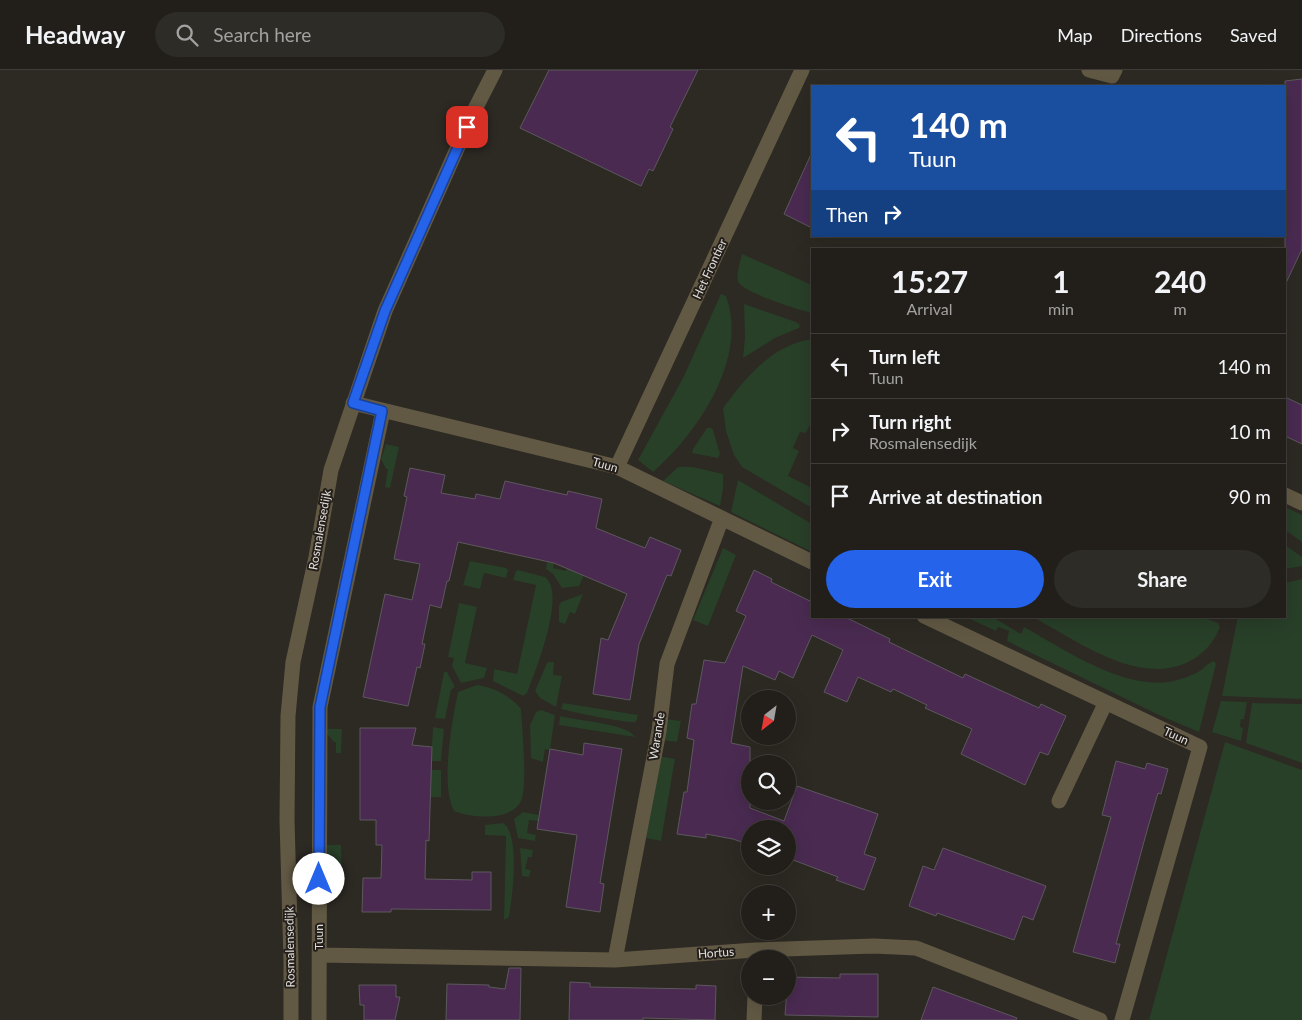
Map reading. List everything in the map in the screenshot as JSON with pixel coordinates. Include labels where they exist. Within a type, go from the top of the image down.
[{"type":"street","name":"Rosmalensedijk","points":[[291,1020],[287,811],[288,716],[293,662],[316,557],[331,470],[385,311],[473,113],[495,70]]},
{"type":"street","name":"Het Frontier","points":[[617,467],[802,70]]},
{"type":"street","points":[[1089,70],[1114,73]]},
{"type":"street","name":"Tuun","points":[[353,403],[617,467],[811,562]]},
{"type":"street","name":"Tuun","points":[[319,1020],[320,707],[382,411]]},
{"type":"street","points":[[1286,495],[1302,503]]},
{"type":"street","name":"Warande","points":[[615,960],[659,731],[667,664],[722,518]]},
{"type":"street","name":"Tuun","points":[[928,618],[1105,704],[1200,747],[1122,1020]]},
{"type":"street","points":[[1059,800],[1105,704]]},
{"type":"street","name":"Hortus","points":[[796,951],[874,946],[916,948],[1100,1020]]},
{"type":"street","name":"Hortus","points":[[319,955],[615,960],[741,955]]},
{"type":"street","points":[[754,1005],[754,1020]]},
{"type":"green space","points":[[742,254],[811,285],[811,313],[771,300],[749,290],[738,281],[738,268]]},
{"type":"green space","points":[[721,294],[726,296],[731,319],[731,344],[725,368],[715,392],[687,437],[653,472],[638,460],[683,378]]},
{"type":"green space","points":[[744,304],[796,322],[800,325],[799,328],[775,338],[743,358],[745,337]]},
{"type":"green space","points":[[811,339],[811,423],[806,433],[800,432],[793,448],[799,451],[788,476],[811,488],[811,507],[742,467],[734,455],[726,431],[723,408],[761,364],[772,355],[798,342]]},
{"type":"green space","points":[[707,428],[713,430],[720,454],[718,458],[692,453]]},
{"type":"green space","points":[[386,444],[399,447],[390,488],[385,487],[388,469],[386,469],[381,459]]},
{"type":"green space","points":[[678,467],[693,467],[723,474],[720,506],[663,481]]},
{"type":"green space","points":[[738,480],[811,523],[811,552],[731,512]]},
{"type":"green space","points":[[1286,507],[1302,515],[1302,542],[1286,531]]},
{"type":"green space","points":[[1286,546],[1302,557],[1302,566],[1286,569]]},
{"type":"green space","points":[[723,548],[736,555],[708,626],[693,620]]},
{"type":"green space","points":[[470,561],[506,568],[508,570],[506,578],[484,573],[480,589],[463,585]]},
{"type":"green space","points":[[547,562],[554,563],[553,568],[566,571],[567,567],[586,571],[579,586],[562,588],[553,574],[546,569]]},
{"type":"green space","points":[[518,570],[545,577],[551,586],[553,599],[542,651],[527,693],[523,696],[493,681],[494,669],[517,674],[536,585],[513,580]]},
{"type":"green space","points":[[1302,579],[1302,699],[1222,696],[1238,618],[1286,618],[1286,583]]},
{"type":"green space","points":[[583,594],[575,614],[570,612],[565,624],[559,622],[559,606],[561,602]]},
{"type":"green space","points":[[459,603],[477,607],[465,663],[487,668],[484,678],[461,683],[452,666],[454,658],[448,657]]},
{"type":"green space","points":[[994,618],[1021,634],[1024,627],[1077,657],[1135,680],[1173,681],[1195,673],[1214,661],[1216,664],[1199,732],[1161,716],[1007,641],[1009,631],[998,627],[996,631],[970,619]]},
{"type":"green space","points":[[1035,618],[1204,618],[1218,623],[1220,627],[1215,638],[1200,655],[1190,661],[1170,668],[1150,669],[1129,665],[1108,658]]},
{"type":"green space","points":[[549,662],[554,662],[553,675],[562,676],[556,707],[540,698],[535,691]]},
{"type":"green space","points":[[444,672],[447,672],[455,687],[451,690],[445,719],[435,718]]},
{"type":"green space","points":[[477,685],[501,693],[521,709],[524,770],[523,794],[516,808],[500,815],[480,816],[454,811],[450,799],[448,753],[458,692]]},
{"type":"green space","points":[[1221,701],[1247,702],[1244,719],[1241,719],[1240,727],[1243,728],[1241,741],[1212,732]]},
{"type":"green space","points":[[563,703],[638,715],[636,722],[613,720],[561,709]]},
{"type":"green space","points":[[1252,703],[1302,704],[1302,763],[1246,743]]},
{"type":"green space","points":[[541,710],[555,715],[550,750],[545,749],[543,762],[531,758],[530,725],[536,712]]},
{"type":"green space","points":[[560,716],[612,726],[630,732],[635,737],[559,725]]},
{"type":"green space","points":[[665,719],[681,721],[677,742],[662,740]]},
{"type":"green space","points":[[433,727],[444,729],[441,761],[431,761]]},
{"type":"green space","points":[[327,729],[342,729],[341,753],[336,753],[336,742],[327,734]]},
{"type":"green space","points":[[1225,742],[1302,770],[1302,1020],[1149,1020]]},
{"type":"green space","points":[[659,756],[675,759],[661,841],[646,838]]},
{"type":"green space","points":[[431,770],[441,770],[441,797],[430,797]]},
{"type":"green space","points":[[523,812],[539,815],[538,821],[529,820],[527,833],[536,835],[535,841],[518,838],[514,819]]},
{"type":"green space","points":[[503,823],[509,830],[514,853],[509,917],[504,920],[506,836],[485,835],[485,825]]},
{"type":"green space","points":[[327,845],[341,845],[342,874],[336,874],[336,866],[327,857]]},
{"type":"green space","points":[[520,848],[533,850],[532,857],[528,857],[525,869],[531,870],[529,877],[522,876]]},
{"type":"building","points":[[549,70],[698,70],[670,127],[673,129],[653,171],[649,169],[641,186],[520,128]]},
{"type":"building","points":[[1302,79],[1302,249],[1286,283],[1286,85],[1285,81]]},
{"type":"building","points":[[811,154],[811,228],[784,214]]},
{"type":"building","points":[[1286,397],[1302,405],[1302,444],[1286,436]]},
{"type":"building","points":[[410,468],[445,475],[441,493],[475,499],[476,494],[500,499],[505,481],[567,495],[568,491],[602,499],[596,528],[645,548],[650,537],[681,550],[671,576],[667,575],[639,644],[630,700],[593,694],[601,638],[608,640],[627,594],[554,563],[458,542],[441,608],[430,605],[422,644],[425,644],[420,668],[417,667],[408,706],[363,697],[385,594],[412,600],[420,564],[394,559],[407,497],[404,496]]},
{"type":"building","points":[[754,570],[772,579],[771,582],[811,602],[811,618],[847,618],[890,639],[889,642],[963,678],[965,674],[1039,708],[1041,704],[1066,716],[1048,755],[1040,752],[1025,785],[961,754],[972,729],[925,708],[927,705],[893,689],[891,692],[858,677],[847,702],[824,692],[843,650],[812,635],[793,678],[779,671],[775,680],[743,666],[731,743],[750,747],[750,755],[741,755],[741,810],[755,810],[781,820],[741,820],[741,842],[706,834],[706,838],[677,834],[684,792],[687,792],[694,740],[687,738],[692,704],[696,704],[704,660],[725,663],[746,616],[736,611]]},
{"type":"building","points":[[360,728],[416,728],[412,745],[432,747],[429,841],[426,840],[425,879],[472,880],[472,872],[491,872],[491,910],[391,909],[391,912],[362,912],[363,878],[381,878],[382,845],[376,845],[376,820],[360,820]]},
{"type":"building","points":[[584,743],[622,749],[600,883],[604,884],[600,912],[566,907],[577,835],[537,829],[550,749],[583,755]]},
{"type":"building","points":[[1116,761],[1145,769],[1147,763],[1168,769],[1161,794],[1158,793],[1116,944],[1120,944],[1115,963],[1073,952],[1111,817],[1102,815]]},
{"type":"building","points":[[797,786],[878,814],[864,854],[876,858],[864,890],[836,880],[838,877],[796,861],[796,820],[784,820],[788,810],[796,810]]},
{"type":"building","points":[[943,848],[1046,886],[1033,920],[1023,916],[1014,940],[937,913],[936,916],[909,906],[923,866],[934,870]]},
{"type":"building","points":[[509,968],[521,968],[520,1020],[446,1020],[447,984],[489,985],[489,987],[505,989]]},
{"type":"building","points":[[840,974],[878,974],[878,1017],[785,1015],[786,1005],[796,1005],[796,977],[840,978]]},
{"type":"building","points":[[570,982],[590,983],[590,987],[696,989],[696,985],[716,986],[715,1020],[643,1018],[643,1020],[569,1020]]},
{"type":"building","points":[[359,985],[396,985],[396,997],[400,997],[395,1020],[364,1020],[364,1005],[360,1005]]},
{"type":"building","points":[[933,987],[1017,1018],[1016,1020],[921,1020]]},
{"type":"route","points":[[319,879],[320,707],[382,411],[353,403],[385,311],[467,127]]}]
